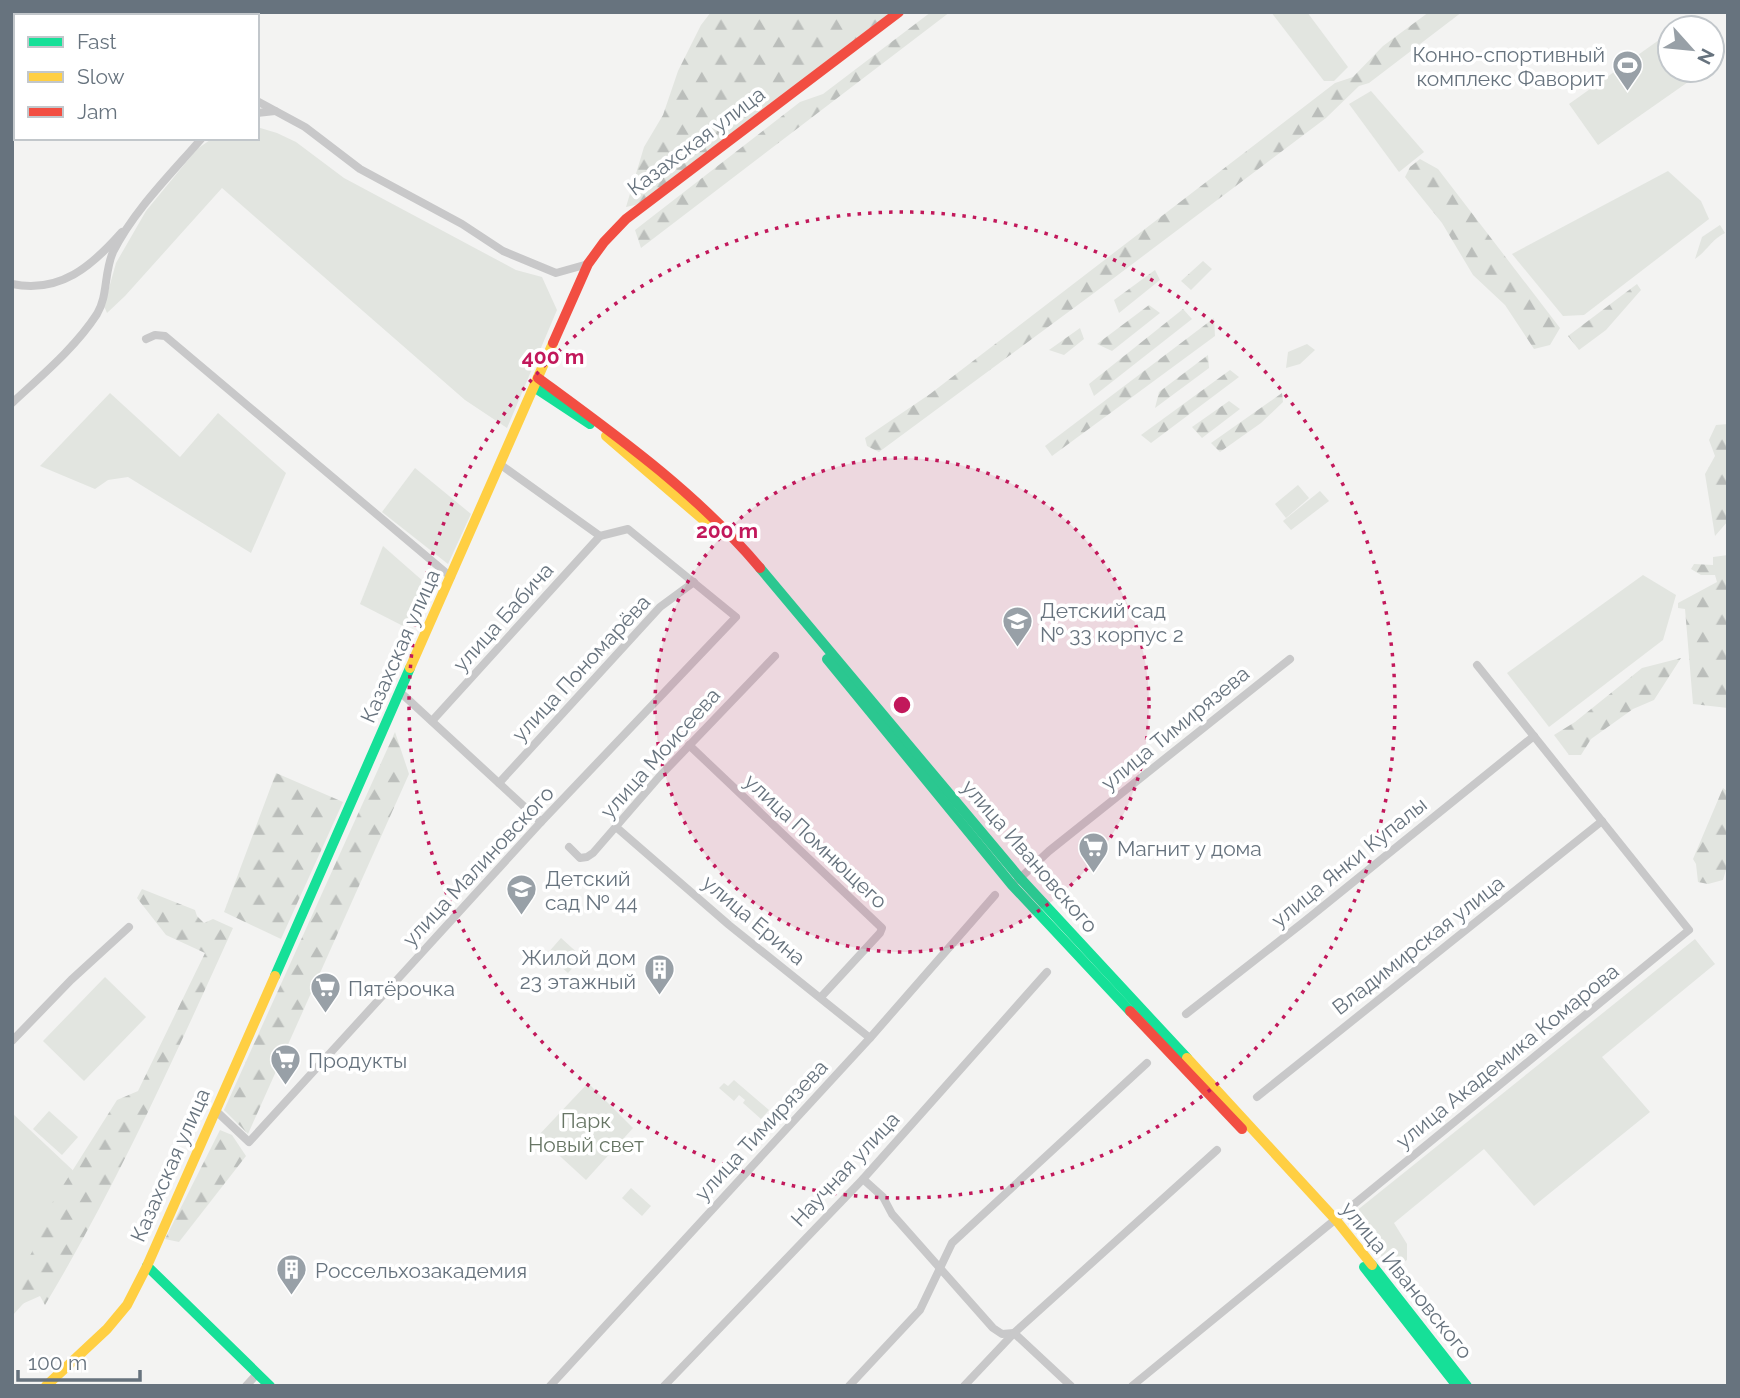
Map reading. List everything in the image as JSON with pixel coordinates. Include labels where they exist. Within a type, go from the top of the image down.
[{"type":"street","name":"Казахская улица","points":[[46,1386],[107,1329],[127,1305],[147,1266],[588,264],[626,219],[899,12]]},
{"type":"street","points":[[259,102],[305,127],[359,169],[462,224],[503,251],[556,272],[588,264]]},
{"type":"street","points":[[259,113],[278,111]]},
{"type":"street","points":[[12,284],[32,288],[55,284],[81,270],[103,253],[200,140]]},
{"type":"street","points":[[12,403],[70,347],[97,314],[114,252],[142,209]]},
{"type":"street","points":[[146,339],[155,335],[164,336],[451,577]]},
{"type":"street","name":"улица Ивановского","points":[[536,383],[631,446],[708,512],[747,553],[1016,881],[1334,1222],[1467,1386]]},
{"type":"street","points":[[501,465],[600,536],[628,529],[694,582]]},
{"type":"street","name":"улица Бабича","points":[[432,720],[600,536]]},
{"type":"street","name":"улица Малиновского","points":[[215,1110],[248,1142],[541,822],[736,617],[694,582]]},
{"type":"street","name":"улица Пономарёва","points":[[499,783],[660,607],[694,582]]},
{"type":"street","name":"улица Моисеева","points":[[569,847],[580,858],[587,857],[775,656]]},
{"type":"street","name":"улица Тимирязева","points":[[1016,881],[1049,851],[1290,659]]},
{"type":"street","points":[[1477,665],[1602,821]]},
{"type":"street","points":[[400,692],[541,822]]},
{"type":"street","name":"улица Янки Купалы","points":[[1186,1014],[1534,736]]},
{"type":"street","name":"улица Помнющего","points":[[689,745],[882,928],[821,997]]},
{"type":"street","name":"улица Академика Комарова","points":[[1132,1386],[1689,930],[1602,821]]},
{"type":"street","name":"Владимирская улица","points":[[1256,1097],[1602,821]]},
{"type":"street","name":"улица Ерина","points":[[616,827],[730,925],[870,1038]]},
{"type":"street","name":"улица Тимирязева","points":[[550,1386],[870,1038],[995,895]]},
{"type":"street","points":[[12,1041],[71,980],[129,927]]},
{"type":"street","name":"Научная улица","points":[[664,1386],[863,1179],[1046,972]]},
{"type":"street","points":[[849,1386],[920,1310],[952,1242],[1147,1063]]},
{"type":"street","points":[[964,1386],[1014,1332],[1217,1150]]},
{"type":"street","points":[[863,1179],[883,1198],[892,1214],[993,1328],[1002,1334],[1014,1332]]},
{"type":"street","name":"улица Ивановского","points":[[1334,1222],[1457,1386]]},
{"type":"street","points":[[147,1266],[270,1386]]},
{"type":"street","points":[[1014,1332],[1072,1386]]},
{"type":"street","points":[[246,1386],[257,1374]]},
{"type":"green space","points":[[711,12],[891,12],[640,204],[626,207],[644,147],[663,115],[678,71],[701,25]]},
{"type":"green space","points":[[931,12],[950,12],[641,248],[635,230],[800,102],[823,94]]},
{"type":"green space","points":[[1271,12],[1307,12],[1348,67],[1334,81],[1324,81]]},
{"type":"green space","points":[[1429,12],[1462,12],[1369,83],[1359,86],[1326,118],[879,452],[867,446],[865,438],[930,394],[1335,83],[1353,77],[1383,46]]},
{"type":"green space","name":"Конно-спортивный комплекс Фаворит","points":[[1656,42],[1656,84],[1685,84],[1598,145],[1569,104]]},
{"type":"green space","points":[[1371,91],[1424,152],[1399,172],[1349,104]]},
{"type":"green space","points":[[259,128],[277,133],[296,142],[344,178],[516,270],[542,277],[557,310],[507,428],[465,400],[222,188],[107,313],[104,306],[116,263],[146,211],[197,149],[210,140],[259,140]]},
{"type":"green space","points":[[1420,159],[1438,169],[1560,328],[1550,345],[1534,349],[1505,305],[1473,275],[1442,223],[1405,177],[1410,167]]},
{"type":"green space","points":[[1668,171],[1701,201],[1709,219],[1584,315],[1563,316],[1512,254]]},
{"type":"green space","points":[[1720,225],[1725,233],[1695,259],[1702,237]]},
{"type":"green space","points":[[1203,261],[1212,269],[1191,290],[1181,281]]},
{"type":"green space","points":[[1155,270],[1160,280],[1119,313],[1114,300]]},
{"type":"green space","points":[[1637,284],[1641,290],[1606,330],[1579,350],[1568,336]]},
{"type":"green space","points":[[1149,305],[1160,313],[1112,351],[1097,344]]},
{"type":"green space","points":[[1183,309],[1192,319],[1094,396],[1089,384]]},
{"type":"green space","points":[[1214,318],[1215,336],[1052,456],[1045,446]]},
{"type":"green space","points":[[1080,328],[1084,339],[1064,355],[1049,350]]},
{"type":"green space","points":[[1307,344],[1315,350],[1300,364],[1286,368],[1288,352]]},
{"type":"green space","points":[[1208,355],[1209,368],[1155,408],[1159,392]]},
{"type":"green space","points":[[1230,370],[1239,377],[1151,443],[1141,435]]},
{"type":"green space","points":[[110,393],[180,457],[218,413],[286,473],[251,553],[128,477],[108,480],[95,489],[40,466]]},
{"type":"green space","points":[[1282,393],[1283,402],[1261,423],[1220,452],[1211,443]]},
{"type":"green space","points":[[1229,401],[1240,409],[1202,438],[1192,427]]},
{"type":"green space","points":[[1728,424],[1728,521],[1715,536],[1705,474],[1715,456],[1709,440],[1716,425]]},
{"type":"green space","points":[[415,468],[471,514],[448,564],[382,512]]},
{"type":"green space","points":[[1298,485],[1309,498],[1286,518],[1275,504]]},
{"type":"green space","points":[[1320,491],[1329,501],[1291,530],[1283,521]]},
{"type":"green space","points":[[383,546],[424,582],[407,628],[360,604]]},
{"type":"green space","points":[[1728,555],[1728,708],[1693,704],[1685,609],[1678,608],[1678,603],[1717,582],[1715,575],[1701,575],[1691,569],[1694,564],[1713,565],[1713,557]]},
{"type":"green space","points":[[1643,575],[1676,595],[1663,640],[1549,727],[1507,673]]},
{"type":"green space","points":[[1681,658],[1654,700],[1633,709],[1591,739],[1581,755],[1569,755],[1554,735],[1575,722],[1642,668]]},
{"type":"green space","points":[[395,732],[409,774],[248,1134],[224,1110]]},
{"type":"green space","points":[[276,773],[343,802],[281,939],[224,912]]},
{"type":"green space","points":[[1723,788],[1728,792],[1728,863],[1723,880],[1708,884],[1698,882],[1693,859]]},
{"type":"green space","points":[[142,889],[195,910],[204,923],[213,919],[233,928],[144,1120],[71,1260],[45,1305],[40,1296],[22,1304],[12,1287],[32,1252],[35,1230],[117,1100],[138,1091],[205,953],[166,935],[137,898]]},
{"type":"green space","points":[[561,938],[582,957],[568,973],[547,954]]},
{"type":"green space","points":[[1695,939],[1715,964],[1602,1057],[1650,1112],[1534,1206],[1484,1149],[1394,1223],[1407,1244],[1407,1260],[1392,1270],[1350,1216]]},
{"type":"green space","points":[[105,977],[146,1017],[84,1081],[43,1041]]},
{"type":"green space","points":[[734,1080],[769,1110],[761,1119],[743,1103],[745,1100],[739,1095],[734,1101],[719,1088],[724,1083],[728,1086]]},
{"type":"green space","name":"Парк Новый свет","points":[[588,1083],[633,1128],[586,1180],[538,1136]]},
{"type":"green space","points":[[49,1111],[78,1137],[62,1155],[33,1129]]},
{"type":"green space","points":[[12,1113],[98,1194],[46,1297],[32,1294],[12,1316]]},
{"type":"green space","points":[[220,1130],[232,1135],[246,1156],[179,1242],[165,1239]]},
{"type":"green space","points":[[631,1188],[651,1206],[642,1216],[622,1198]]},
{"type":"traffic: fast","points":[[534,387],[590,424]]},
{"type":"traffic: fast","points":[[760,568],[1020,878],[1187,1058]]},
{"type":"traffic: fast","points":[[827,659],[1012,885],[1130,1011]]},
{"type":"traffic: fast","points":[[275,976],[410,668]]},
{"type":"traffic: fast","points":[[1372,1265],[1467,1386]]},
{"type":"traffic: fast","points":[[147,1266],[270,1386]]},
{"type":"traffic: fast","points":[[1364,1267],[1457,1386]]},
{"type":"traffic: slow","points":[[410,668],[553,343]]},
{"type":"traffic: slow","points":[[606,436],[721,535]]},
{"type":"traffic: slow","points":[[46,1386],[107,1329],[127,1305],[147,1266],[275,976]]},
{"type":"traffic: slow","points":[[1187,1058],[1336,1220],[1372,1265]]},
{"type":"traffic: jam","points":[[553,343],[588,264],[626,219],[899,12]]},
{"type":"traffic: jam","points":[[538,378],[683,490],[760,568]]},
{"type":"traffic: jam","points":[[1130,1011],[1242,1129]]},
{"type":"place","name":"Конно-спортивный комплекс Фаворит","points":[[1628,93]]},
{"type":"place","name":"Детский сад № 33 корпус 2","points":[[1017,649]]},
{"type":"place","name":"Магнит у дома","points":[[1094,875]]},
{"type":"place","name":"Детский сад № 44","points":[[522,917]]},
{"type":"place","name":"Жилой дом 23 этажный","points":[[659,996]]},
{"type":"place","name":"Пятёрочка","points":[[325,1015]]},
{"type":"place","name":"Продукты","points":[[285,1087]]},
{"type":"place","name":"Россельхозакадемия","points":[[292,1297]]}]
